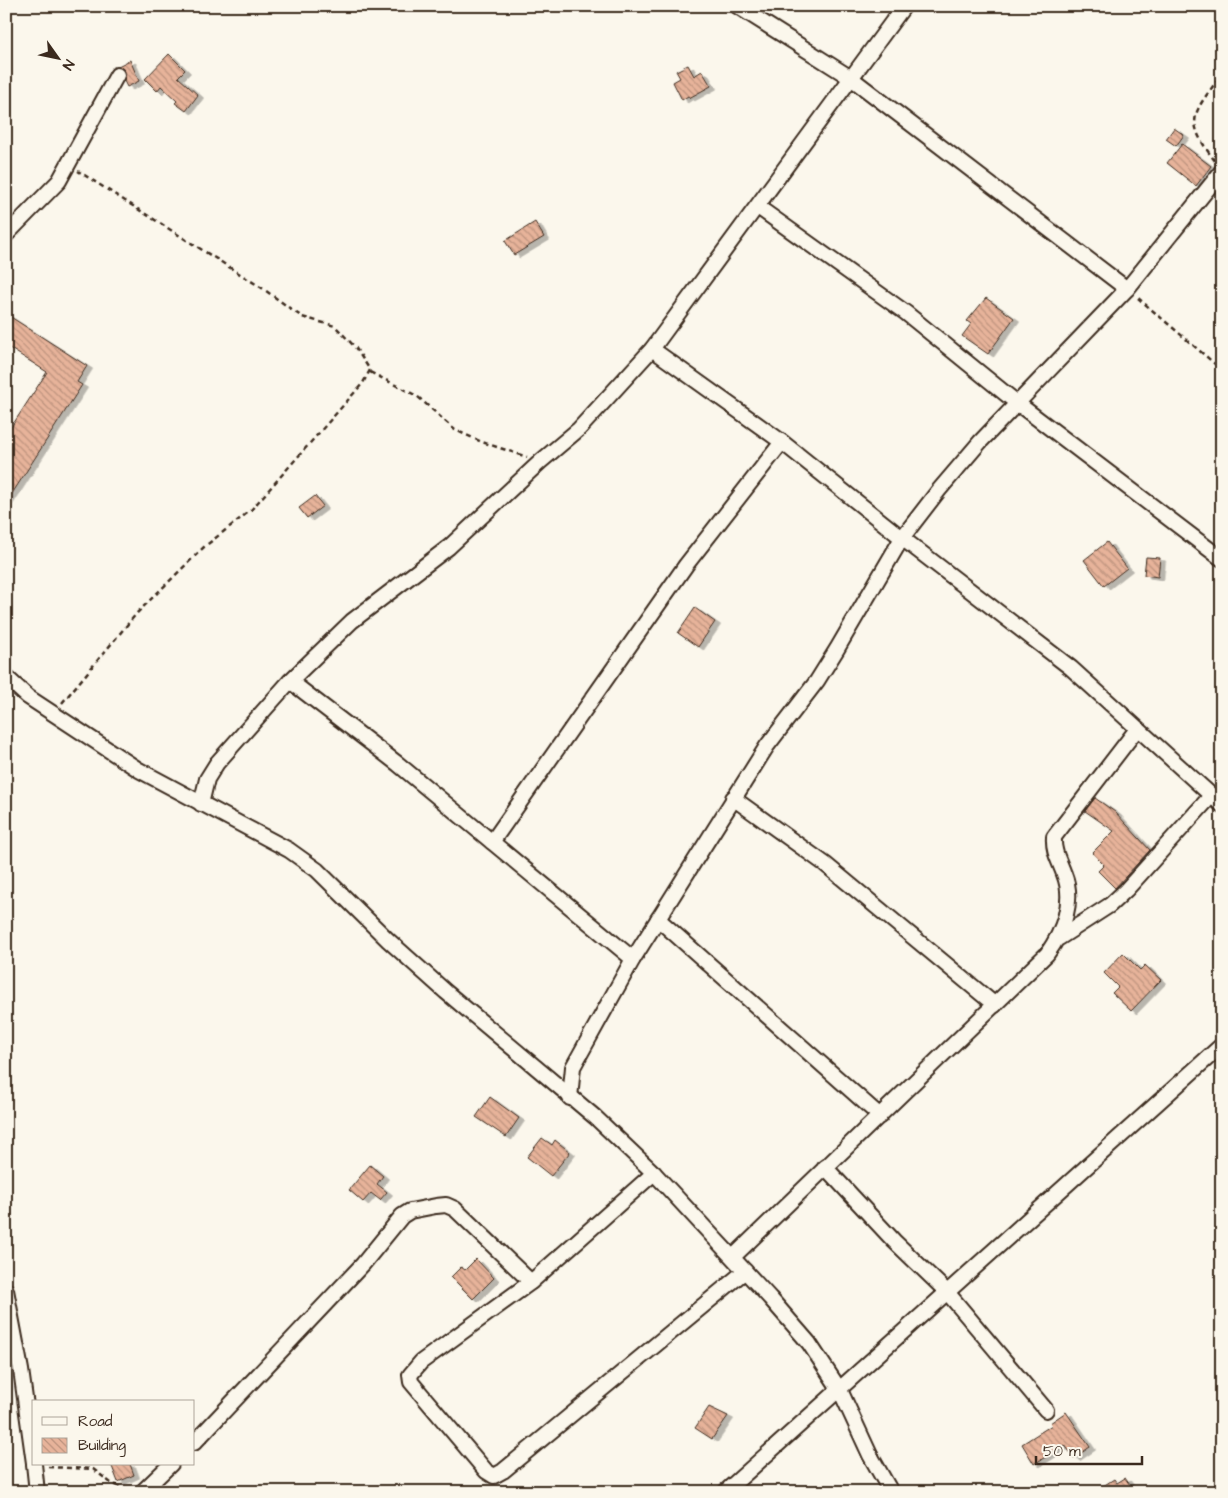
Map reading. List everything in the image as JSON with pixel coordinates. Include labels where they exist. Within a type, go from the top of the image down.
[{"type":"street","points":[[737,6],[852,78],[1127,289]]},
{"type":"street","points":[[201,804],[207,779],[217,763],[290,681],[352,621],[387,592],[449,547],[540,462],[579,429],[652,349],[904,6]]},
{"type":"street","points":[[6,236],[52,190],[117,75]]},
{"type":"street","points":[[570,1098],[573,1067],[633,959],[767,746],[817,680],[902,538],[938,490],[1017,403],[1127,289],[1219,166]]},
{"type":"street","points":[[758,207],[906,313],[1017,403],[1222,559]]},
{"type":"street","points":[[652,349],[782,442],[902,538],[1071,668],[1217,801],[1110,905],[1059,938],[1047,954],[995,1005],[733,1257]]},
{"type":"street","points":[[492,842],[686,566],[782,442]]},
{"type":"street","points":[[6,677],[13,686],[53,714],[139,770],[289,850],[318,870],[402,953],[570,1098],[596,1117],[654,1173],[733,1257],[809,1343],[840,1390],[870,1455],[891,1492]]},
{"type":"street","points":[[290,681],[398,764],[633,959]]},
{"type":"street","points":[[1059,938],[1067,908],[1068,890],[1065,875],[1053,849],[1054,837],[1137,729]]},
{"type":"street","points":[[733,798],[825,864],[995,1005]]},
{"type":"street","points":[[658,919],[880,1116]]},
{"type":"street","points":[[725,1492],[1222,1045]]},
{"type":"street","points":[[825,1167],[894,1241],[947,1292],[1046,1410]]},
{"type":"street","points":[[654,1173],[530,1282],[421,1362],[410,1375],[411,1382],[486,1471],[494,1476],[503,1471],[745,1271]]},
{"type":"street","points":[[195,1441],[350,1277],[402,1216],[410,1211],[446,1205],[455,1209],[530,1282]]},
{"type":"street","points":[[6,1290],[21,1370],[32,1450]]},
{"type":"street","points":[[34,1466],[37,1492]]},
{"type":"street","points":[[138,1491],[169,1466]]},
{"type":"path","points":[[1219,166],[1199,139],[1194,127],[1200,106],[1222,74]]},
{"type":"path","points":[[53,714],[137,612],[204,547],[251,510],[363,383],[370,372],[370,367],[355,347],[335,326],[302,317],[262,288],[67,164]]},
{"type":"path","points":[[1127,289],[1222,370]]},
{"type":"path","points":[[370,372],[407,389],[462,434],[540,462]]},
{"type":"path","points":[[61,1466],[88,1467],[97,1471],[118,1487],[138,1491]]},
{"type":"path","points":[[371,1492],[379,1488],[385,1492]]},
{"type":"building","points":[[169,54],[185,70],[178,77],[198,95],[186,111],[175,103],[177,101],[161,86],[157,91],[145,79]]},
{"type":"building","points":[[130,60],[139,81],[127,87],[124,81],[125,71],[118,66]]},
{"type":"building","points":[[688,65],[694,76],[702,71],[711,86],[682,100],[673,82],[680,78],[676,71]]},
{"type":"building","points":[[1174,128],[1184,135],[1176,146],[1166,139]]},
{"type":"building","points":[[1182,144],[1211,166],[1196,186],[1167,163]]},
{"type":"building","points":[[535,222],[544,237],[514,255],[505,241]]},
{"type":"building","points":[[986,298],[1014,318],[988,354],[962,336],[971,324],[967,321]]},
{"type":"building","points":[[6,314],[87,366],[77,382],[82,385],[6,503],[6,435],[47,372],[6,346]]},
{"type":"building","points":[[315,496],[323,506],[307,518],[299,508]]},
{"type":"building","points":[[1107,542],[1127,568],[1104,586],[1084,560]]},
{"type":"building","points":[[1146,557],[1160,558],[1158,577],[1144,575]]},
{"type":"building","points":[[695,608],[715,622],[698,647],[678,633]]},
{"type":"building","points":[[1095,798],[1115,812],[1150,850],[1115,888],[1098,871],[1104,865],[1092,853],[1114,831],[1085,811]]},
{"type":"building","points":[[1123,953],[1140,970],[1145,965],[1161,980],[1131,1011],[1112,993],[1118,987],[1104,973]]},
{"type":"building","points":[[490,1097],[519,1118],[506,1137],[476,1117]]},
{"type":"building","points":[[542,1138],[552,1145],[555,1140],[570,1152],[551,1176],[527,1157]]},
{"type":"building","points":[[370,1165],[383,1176],[377,1184],[387,1192],[380,1200],[371,1193],[363,1202],[349,1190]]},
{"type":"building","points":[[476,1259],[494,1278],[473,1299],[451,1277],[461,1267],[465,1270]]},
{"type":"building","points":[[709,1407],[728,1416],[712,1439],[695,1428]]},
{"type":"building","points":[[1066,1412],[1090,1447],[1074,1458],[1065,1445],[1034,1464],[1022,1444],[1052,1425],[1050,1423]]},
{"type":"building","points":[[112,1466],[131,1466],[134,1475],[118,1482]]},
{"type":"building","points":[[1125,1478],[1135,1492],[1094,1492],[1114,1479],[1117,1483]]}]
